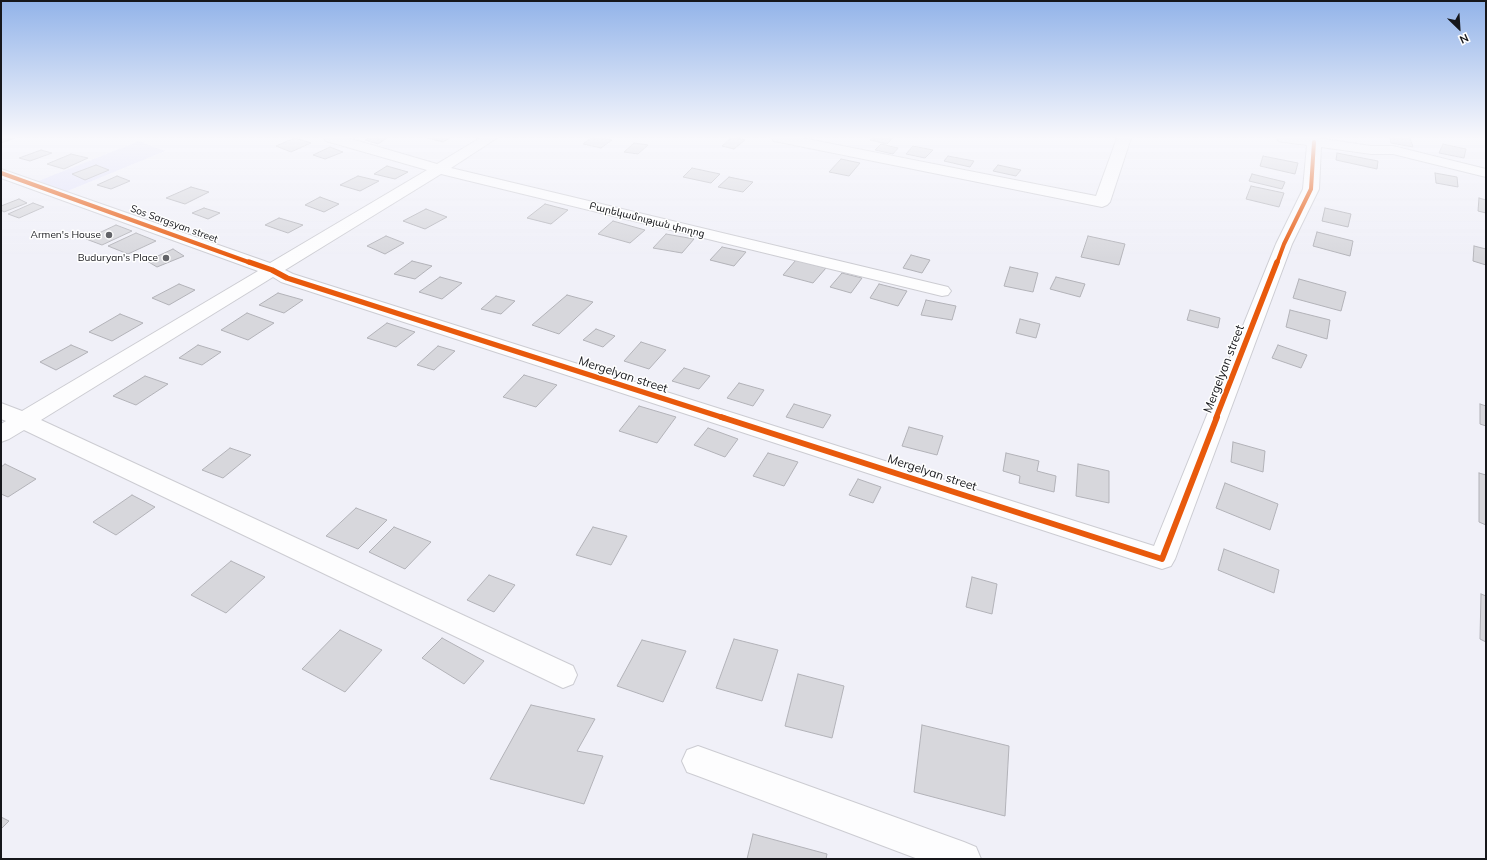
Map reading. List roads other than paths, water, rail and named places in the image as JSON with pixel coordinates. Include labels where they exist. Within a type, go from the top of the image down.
[{"type":"street","name":"Sos Sargsyan street","points":[[15,178],[272,270]]},
{"type":"street","points":[[1,434],[425,178]]},
{"type":"street","name":"Բարեկամության փողոց","points":[[473,178],[942,291]]},
{"type":"street","points":[[982,178],[1102,202],[1110,178]]},
{"type":"street","name":"Mergelyan street","points":[[272,270],[294,281],[1162,559],[1284,244],[1311,189],[1312,178]]},
{"type":"street","points":[[1,410],[563,675]]},
{"type":"street","points":[[698,761],[964,859]]},
{"type":"place","name":"Armen's House","points":[[109,235]]},
{"type":"place","name":"Buduryan's Place","points":[[166,258]]}]
